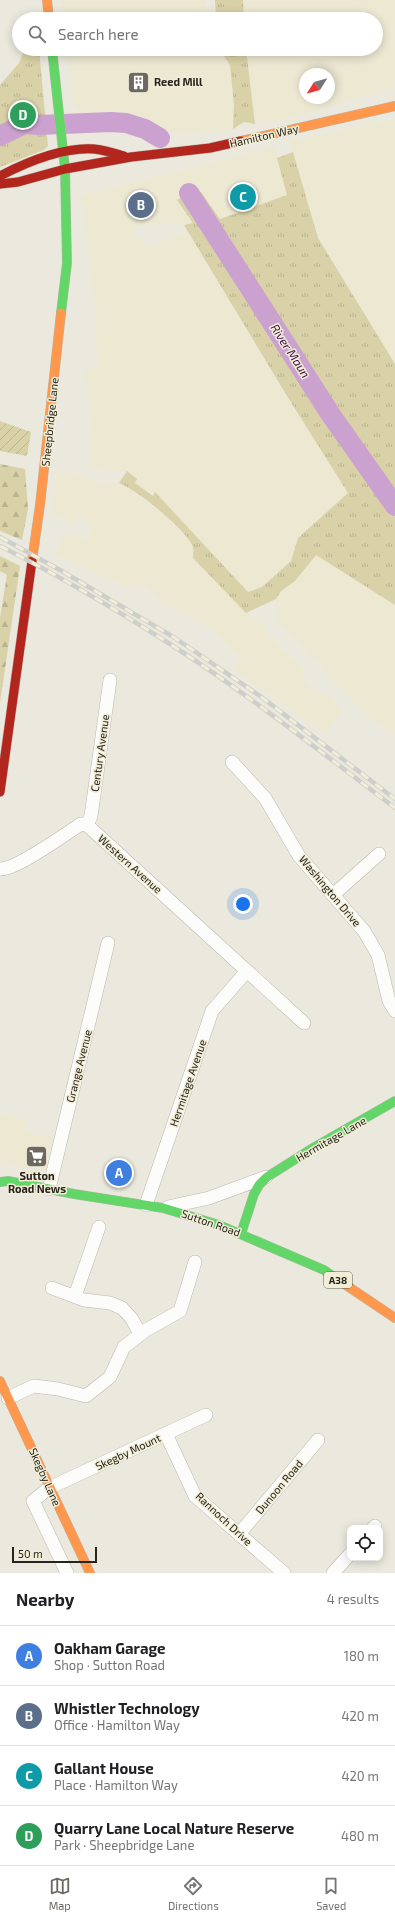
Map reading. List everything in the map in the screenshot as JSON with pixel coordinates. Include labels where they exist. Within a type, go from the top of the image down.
[{"type":"main road","points":[[47,0],[48,12]]},
{"type":"main road","name":"Sheepbridge Lane","points":[[0,792],[4,726],[40,505],[66,271],[65,169],[53,56]]},
{"type":"main road","name":"Hamilton Way","points":[[0,184],[18,182],[65,169],[94,165],[131,157],[206,149],[395,106]]},
{"type":"main road","name":"Hamilton Way","points":[[0,176],[18,167],[64,154],[93,149],[131,157]]},
{"type":"main road","name":"Hermitage Lane","points":[[242,1234],[254,1194],[259,1185],[267,1177],[313,1148],[395,1101]]},
{"type":"main road","name":"Sutton Road","points":[[3,1180],[103,1199],[163,1208],[196,1217],[242,1234],[324,1270],[395,1318]]},
{"type":"main road","name":"Skegby Lane","points":[[0,1381],[29,1440],[49,1488],[90,1573]]},
{"type":"street","name":"Century Avenue","points":[[87,825],[91,816],[110,680]]},
{"type":"street","name":"Washington Drive","points":[[232,762],[266,798],[299,856],[368,937],[390,981],[389,1002],[395,1011]]},
{"type":"street","points":[[0,869],[5,870],[17,864],[81,824],[87,825]]},
{"type":"street","name":"Western Avenue","points":[[87,825],[304,1023]]},
{"type":"street","points":[[333,895],[379,854]]},
{"type":"street","name":"Grange Avenue","points":[[49,1189],[108,943]]},
{"type":"street","name":"Hermitage Avenue","points":[[146,1205],[212,1011],[248,971]]},
{"type":"street","name":"Hermitage Lane","points":[[163,1208],[209,1198],[267,1177]]},
{"type":"street","points":[[75,1296],[99,1226]]},
{"type":"street","points":[[8,1398],[34,1386],[58,1389],[86,1396],[110,1377],[124,1347],[140,1334],[180,1311],[195,1262]]},
{"type":"street","points":[[52,1288],[96,1302],[110,1303],[122,1308],[132,1319],[140,1334]]},
{"type":"street","name":"Skegby Mount","points":[[67,1573],[33,1501],[49,1488],[206,1416]]},
{"type":"street","name":"Rannoch Drive","points":[[166,1434],[196,1496],[239,1534],[276,1571]]},
{"type":"street","name":"Dunoon Road","points":[[239,1534],[318,1440]]},
{"type":"street","points":[[333,1573],[347,1557]]},
{"type":"shaded area","points":[[61,0],[206,0],[207,12],[63,12]]},
{"type":"shaded area","points":[[243,0],[395,0],[395,88],[285,119],[255,124],[247,56],[383,56],[383,12],[244,12]]},
{"type":"shaded area","points":[[68,56],[224,56],[230,65],[234,105],[233,129],[183,134],[74,109]]},
{"type":"shaded area","points":[[395,119],[395,364],[318,238],[289,141]]},
{"type":"shaded area","points":[[274,146],[288,195],[220,219],[201,192],[194,223],[184,225],[172,223],[139,226],[133,233],[149,247],[187,231],[348,493],[298,538],[291,561],[262,587],[248,592],[156,493],[153,496],[143,490],[135,483],[127,472],[113,472],[89,468],[91,423],[88,389],[83,372],[97,368],[96,316],[81,196]]},
{"type":"shaded area","points":[[57,471],[83,476],[101,483],[119,483],[126,486],[163,514],[185,535],[246,613],[262,623],[277,644],[303,668],[304,679],[316,693],[329,695],[343,712],[325,734],[233,669],[242,659],[220,637],[193,617],[164,604],[146,586],[135,588],[107,578],[56,555],[64,533],[87,539],[92,530],[79,514],[75,524],[51,513]]},
{"type":"shaded area","points":[[316,555],[395,605],[395,735],[386,731],[355,703],[277,619],[276,599],[281,591],[295,581]]},
{"type":"shaded area","points":[[2,1113],[27,1120],[25,1131],[52,1138],[44,1171],[0,1163],[0,1117]]},
{"type":"green space","points":[[215,0],[243,0],[244,12],[216,12]]},
{"type":"green space","points":[[22,56],[40,56],[48,146],[44,150],[0,167],[0,85],[19,63]]},
{"type":"green space","points":[[224,56],[247,56],[255,124],[244,122],[233,129],[234,105],[230,65]]},
{"type":"green space","points":[[293,152],[318,238],[395,364],[395,605],[316,555],[295,581],[281,591],[276,599],[246,613],[193,558],[192,545],[180,529],[148,501],[119,483],[127,471],[137,479],[135,483],[153,496],[155,492],[248,592],[262,587],[291,561],[298,538],[348,493],[287,396],[184,225],[193,223],[177,200],[189,193],[201,192],[220,219],[287,195],[277,158]]},
{"type":"green space","points":[[0,421],[31,432],[27,456],[0,451]]},
{"type":"green space","points":[[0,464],[25,469],[28,509],[22,540],[0,531]]},
{"type":"green space","points":[[0,556],[20,566],[0,703],[0,618],[7,575],[0,571]]},
{"type":"waterway","name":"River Maun","points":[[0,136],[24,124],[39,125],[111,122],[126,123],[145,129],[160,138]]},
{"type":"waterway","name":"River Maun","points":[[189,193],[331,415],[395,506]]},
{"type":"railway","points":[[0,537],[60,570],[175,638],[260,696],[395,799]]},
{"type":"railway","points":[[0,546],[86,593],[199,663],[284,724],[395,808]]},
{"type":"traffic: fast","points":[[53,56],[65,169],[67,263],[61,313]]},
{"type":"traffic: fast","points":[[241,1234],[254,1194],[259,1185],[267,1177],[313,1148],[395,1101]]},
{"type":"traffic: fast","points":[[0,1182],[8,1181],[74,1194],[163,1208],[219,1225],[324,1270],[334,1277]]},
{"type":"traffic: slow","points":[[47,0],[48,12]]},
{"type":"traffic: slow","points":[[241,141],[395,106]]},
{"type":"traffic: slow","points":[[32,561],[40,505],[61,313]]},
{"type":"traffic: slow","points":[[334,1277],[395,1318]]},
{"type":"traffic: slow","points":[[0,1381],[90,1573]]},
{"type":"traffic: jam","points":[[0,184],[18,182],[65,169],[131,157],[210,148],[241,141]]},
{"type":"traffic: jam","points":[[0,176],[46,156],[70,150],[94,149],[124,156]]},
{"type":"traffic: jam","points":[[0,792],[32,561]]},
{"type":"place","name":"Reed Mill","points":[[138,82]]},
{"type":"place","name":"Quarry Lane Local Nature Reserve","points":[[23,115]]},
{"type":"place","name":"Gallant House","points":[[243,197]]},
{"type":"place","name":"Whistler Technology","points":[[141,205]]},
{"type":"place","name":"Sutton Road News","points":[[37,1156]]},
{"type":"place","name":"Oakham Garage","points":[[119,1173]]}]
